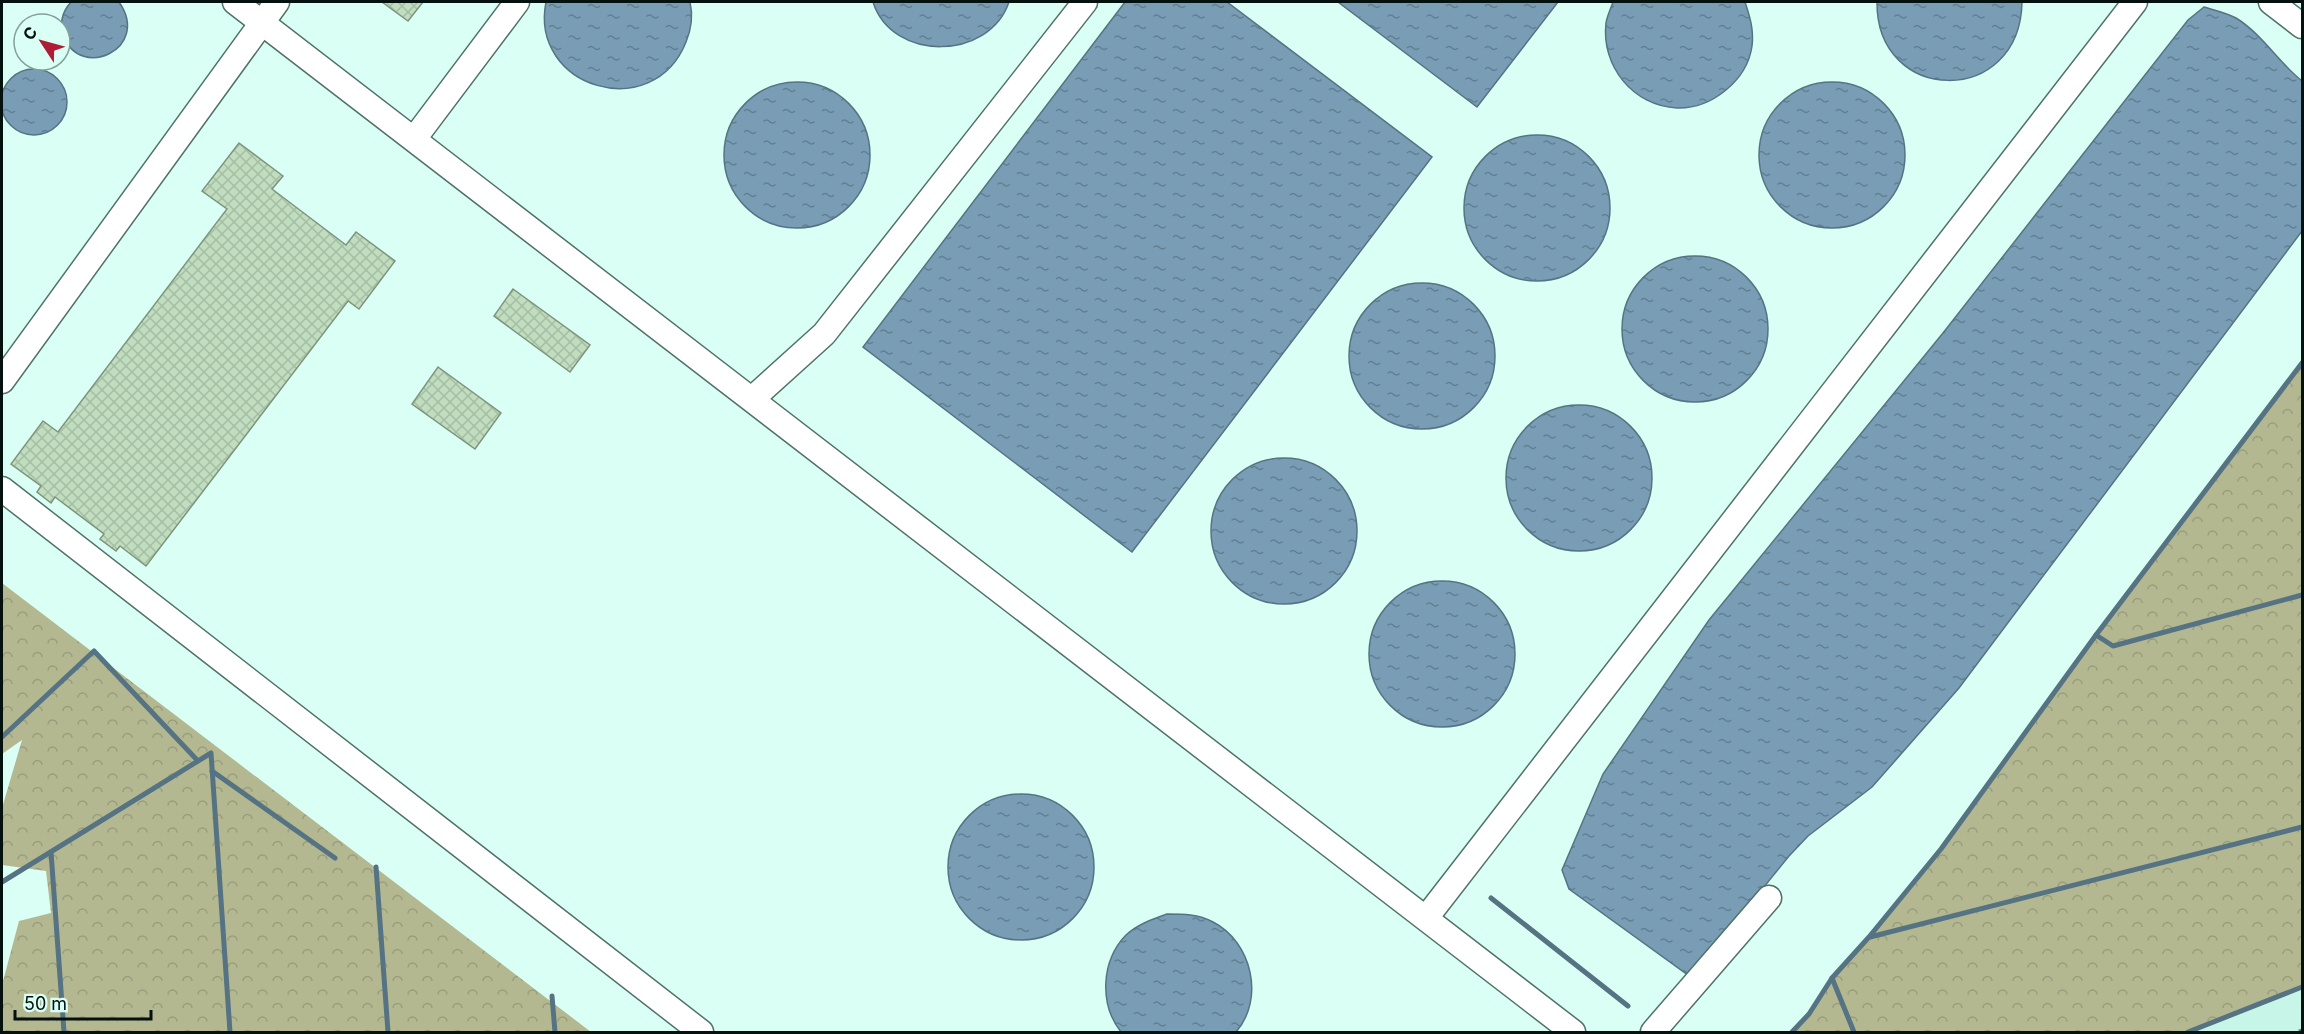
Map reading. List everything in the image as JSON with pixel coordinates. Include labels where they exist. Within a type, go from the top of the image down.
[{"type":"lane","points":[[235,2],[1573,1032]]},
{"type":"lane","points":[[2,381],[277,2]]},
{"type":"lane","points":[[414,139],[517,2]]},
{"type":"lane","points":[[752,399],[824,334],[1085,2]]},
{"type":"lane","points":[[1426,918],[2135,2]]},
{"type":"lane","points":[[2271,2],[2302,26]]},
{"type":"lane","points":[[2,489],[701,1032]]},
{"type":"lane","points":[[1653,1032],[1768,898]]},
{"type":"shaded area","points":[[2302,987],[2302,1032],[2188,1032]]},
{"type":"green space","points":[[2302,363],[2302,987],[2188,1032],[1792,1032],[1809,1014],[1832,978],[1869,937],[1941,849],[2096,635]]},
{"type":"green space","points":[[2,583],[591,1032],[2,1032],[2,985],[19,921],[51,913],[46,871],[2,865],[2,808],[22,740],[2,754]]},
{"type":"water","points":[[71,2],[119,2],[127,19],[126,33],[120,45],[109,54],[97,57],[84,56],[72,49],[72,12],[64,12]]},
{"type":"water","points":[[546,2],[690,2],[690,27],[686,42],[670,68],[648,83],[623,88],[597,85],[574,74],[556,56],[546,32]]},
{"type":"water","points":[[873,2],[1009,2],[998,21],[982,35],[962,44],[941,47],[919,44],[899,36],[883,22]]},
{"type":"water","points":[[1125,2],[1227,2],[1432,157],[1132,552],[863,347]]},
{"type":"water","points":[[1338,2],[1558,2],[1477,107]]},
{"type":"water","points":[[1613,2],[1745,2],[1752,34],[1749,59],[1735,81],[1714,98],[1690,107],[1661,106],[1634,92],[1615,68],[1606,39],[1606,23]]},
{"type":"water","points":[[1877,2],[2022,2],[2015,37],[1998,61],[1975,76],[1948,80],[1922,75],[1899,60],[1883,36]]},
{"type":"water","points":[[2204,7],[2232,16],[2245,25],[2302,81],[2302,231],[1959,688],[1872,787],[1808,836],[1789,856],[1700,966],[1688,975],[1569,889],[1562,870],[1603,774],[1709,620],[1943,333],[2188,20]]},
{"type":"water","points":[[19,72],[49,72],[62,84],[66,96],[65,115],[47,133],[34,135],[21,133],[3,115],[1,102],[3,89]]},
{"type":"water","points":[[797,82],[825,87],[849,103],[865,127],[870,155],[865,183],[849,207],[825,223],[797,228],[769,223],[745,207],[729,183],[724,155],[729,127],[745,103],[769,87]]},
{"type":"water","points":[[1832,82],[1860,87],[1884,103],[1900,127],[1905,155],[1900,183],[1884,207],[1860,223],[1832,228],[1804,223],[1780,207],[1764,183],[1759,155],[1764,127],[1780,103],[1804,87]]},
{"type":"water","points":[[1537,135],[1565,140],[1589,156],[1605,180],[1610,208],[1605,236],[1589,260],[1565,276],[1537,281],[1509,276],[1485,260],[1469,236],[1464,208],[1469,180],[1485,156],[1509,140]]},
{"type":"water","points":[[1695,256],[1723,261],[1747,277],[1763,301],[1768,329],[1763,357],[1747,381],[1723,397],[1695,402],[1667,397],[1643,381],[1627,357],[1622,329],[1627,301],[1643,277],[1667,261]]},
{"type":"water","points":[[1422,283],[1450,288],[1474,304],[1490,328],[1495,356],[1490,384],[1474,408],[1450,424],[1422,429],[1394,424],[1370,408],[1354,384],[1349,356],[1354,328],[1370,304],[1394,288]]},
{"type":"water","points":[[1579,405],[1607,410],[1631,426],[1647,450],[1652,478],[1647,506],[1631,530],[1607,546],[1579,551],[1551,546],[1527,530],[1511,506],[1506,478],[1511,450],[1527,426],[1551,410]]},
{"type":"water","points":[[1284,458],[1312,463],[1336,479],[1352,503],[1357,531],[1352,559],[1336,583],[1312,599],[1284,604],[1256,599],[1232,583],[1216,559],[1211,531],[1216,503],[1232,479],[1256,463]]},
{"type":"water","points":[[1442,581],[1470,586],[1494,602],[1510,626],[1515,654],[1510,682],[1494,706],[1470,722],[1442,727],[1414,722],[1390,706],[1374,682],[1369,654],[1374,626],[1390,602],[1414,586]]},
{"type":"water","points":[[1021,794],[1049,799],[1073,815],[1089,839],[1094,867],[1089,895],[1073,919],[1049,935],[1021,940],[993,935],[969,919],[953,895],[948,867],[953,839],[969,815],[993,799]]},
{"type":"water","points":[[1167,914],[1190,915],[1207,919],[1226,931],[1237,943],[1250,972],[1252,988],[1245,1019],[1236,1032],[1121,1032],[1114,1021],[1106,996],[1108,970],[1112,957],[1118,945],[1131,931]]},
{"type":"building","points":[[382,2],[423,2],[408,21]]},
{"type":"building","points":[[239,143],[283,176],[272,189],[346,245],[356,232],[395,261],[359,309],[348,301],[146,566],[120,546],[116,551],[100,539],[104,534],[55,497],[51,503],[37,492],[41,486],[11,464],[43,421],[58,432],[227,209],[202,191]]},
{"type":"building","points":[[513,289],[590,345],[570,372],[494,316]]},
{"type":"building","points":[[438,367],[501,413],[475,449],[412,404]]},
{"type":"waterway","points":[[1792,1032],[1809,1014],[1832,978],[1869,937],[1941,849],[2096,635],[2302,363]]},
{"type":"waterway","points":[[2096,635],[2113,646],[2302,595]]},
{"type":"waterway","points":[[2,737],[94,651],[198,761]]},
{"type":"waterway","points":[[2,882],[211,753],[230,1032]]},
{"type":"waterway","points":[[212,771],[335,858]]},
{"type":"waterway","points":[[1870,937],[2302,827]]},
{"type":"waterway","points":[[51,852],[64,1032]]},
{"type":"waterway","points":[[376,867],[388,1032]]},
{"type":"waterway","points":[[1491,898],[1628,1006]]},
{"type":"waterway","points":[[1832,978],[1854,1032]]},
{"type":"waterway","points":[[2188,1032],[2302,987]]},
{"type":"waterway","points":[[552,996],[555,1032]]}]
